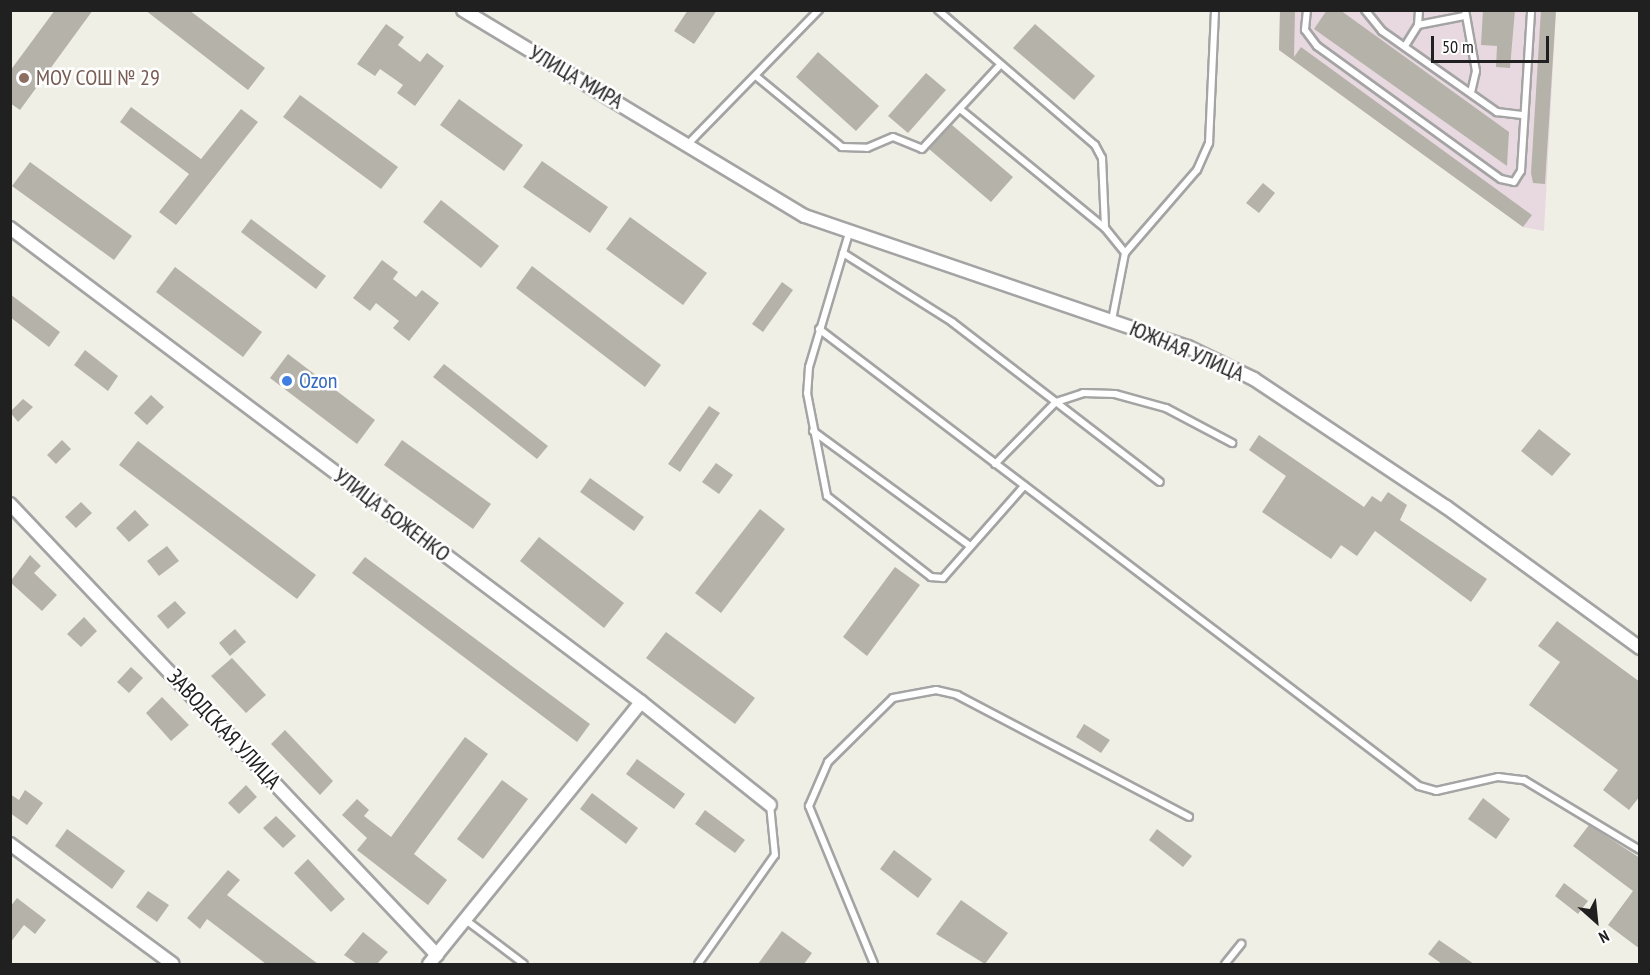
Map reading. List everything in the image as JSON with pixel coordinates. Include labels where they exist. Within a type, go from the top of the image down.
[{"type":"street","name":"УЛИЦА МИРА","points":[[463,10],[690,142]]},
{"type":"street","name":"ЮЖНАЯ УЛИЦА","points":[[690,142],[805,216],[849,233],[1112,320],[1254,379],[1446,507],[1640,648]]},
{"type":"street","name":"УЛИЦА БОЖЕНКО","points":[[10,228],[641,702],[770,805]]},
{"type":"street","name":"ЗАВОДСКАЯ УЛИЦА","points":[[10,504],[433,960]]},
{"type":"street","points":[[433,960],[467,921],[641,702]]},
{"type":"street","points":[[10,844],[173,964]]},
{"type":"lane","points":[[690,142],[757,77],[819,10]]},
{"type":"lane","points":[[938,10],[1095,145],[1102,158],[1105,228]]},
{"type":"lane","points":[[1112,320],[1125,253],[1197,170],[1209,143],[1215,10]]},
{"type":"lane","points":[[1307,10],[1305,30],[1317,46],[1501,178],[1514,182],[1521,171],[1522,116],[1531,10]]},
{"type":"lane","points":[[1365,10],[1405,45],[1497,112],[1522,116]]},
{"type":"lane","points":[[1405,45],[1418,25],[1419,10]]},
{"type":"lane","points":[[1418,25],[1465,13],[1475,61],[1471,92]]},
{"type":"lane","points":[[757,77],[851,151],[893,137],[922,149],[1000,64]]},
{"type":"lane","points":[[960,109],[1105,228],[1125,253]]},
{"type":"lane","points":[[849,233],[819,329],[807,393],[827,496],[931,578],[943,578],[969,545],[1024,486]]},
{"type":"lane","points":[[843,253],[952,322],[1160,482]]},
{"type":"lane","points":[[819,329],[1419,786],[1436,791],[1497,777],[1524,780],[1640,850]]},
{"type":"lane","points":[[995,464],[1056,402],[1083,393],[1115,394],[1166,408],[1232,443]]},
{"type":"lane","points":[[813,431],[969,545]]},
{"type":"lane","points":[[874,964],[809,806],[828,762],[893,698],[936,690],[957,695],[1189,817]]},
{"type":"lane","points":[[698,964],[775,855],[770,805]]},
{"type":"lane","points":[[467,921],[524,964]]},
{"type":"lane","points":[[1225,964],[1241,944]]},
{"type":"shaded area","points":[[1280,11],[1556,11],[1544,231],[1523,227],[1279,50]]},
{"type":"building","points":[[55,10],[93,10],[20,110],[10,103],[10,71]]},
{"type":"building","points":[[145,10],[189,10],[265,68],[248,90]]},
{"type":"building","points":[[688,10],[717,10],[694,44],[674,31]]},
{"type":"building","points":[[1280,10],[1295,10],[1294,57],[1301,47],[1532,215],[1523,227],[1279,50]]},
{"type":"building","points":[[1327,10],[1340,10],[1509,132],[1507,166],[1314,29]]},
{"type":"building","points":[[1483,10],[1515,10],[1510,68],[1496,67],[1497,46],[1481,45]]},
{"type":"building","points":[[1541,10],[1556,10],[1545,184],[1533,183],[1531,173]]},
{"type":"building","points":[[386,24],[404,37],[398,45],[420,62],[427,53],[444,66],[415,106],[397,93],[403,85],[380,69],[375,76],[357,64]]},
{"type":"building","points":[[1035,24],[1095,76],[1074,100],[1013,48]]},
{"type":"building","points":[[818,52],[879,106],[856,131],[796,77]]},
{"type":"building","points":[[926,73],[946,90],[908,133],[888,116]]},
{"type":"building","points":[[300,95],[398,167],[381,189],[283,117]]},
{"type":"building","points":[[459,99],[523,145],[504,171],[440,125]]},
{"type":"building","points":[[131,107],[201,159],[241,109],[258,122],[176,225],[159,212],[189,174],[120,122]]},
{"type":"building","points":[[952,125],[1013,177],[991,202],[929,149]]},
{"type":"building","points":[[542,161],[608,207],[590,233],[523,187]]},
{"type":"building","points":[[30,162],[132,236],[114,260],[12,186]]},
{"type":"building","points":[[1263,183],[1275,193],[1259,213],[1246,203]]},
{"type":"building","points":[[441,200],[499,246],[481,268],[423,222]]},
{"type":"building","points":[[630,217],[707,273],[683,305],[606,249]]},
{"type":"building","points":[[251,219],[326,276],[316,289],[241,232]]},
{"type":"building","points":[[382,260],[398,272],[393,279],[416,297],[422,290],[439,303],[409,341],[393,328],[399,321],[376,303],[370,311],[353,298]]},
{"type":"building","points":[[532,266],[661,365],[645,387],[516,288]]},
{"type":"building","points":[[175,267],[262,332],[243,357],[156,292]]},
{"type":"building","points":[[782,282],[793,290],[763,332],[752,324]]},
{"type":"building","points":[[10,294],[60,332],[49,347],[10,317]]},
{"type":"building","points":[[85,350],[118,376],[108,391],[74,365]]},
{"type":"building","points":[[288,354],[375,420],[357,444],[270,378]]},
{"type":"building","points":[[444,364],[548,446],[537,459],[433,377]]},
{"type":"building","points":[[151,395],[164,407],[147,425],[134,413]]},
{"type":"building","points":[[23,399],[33,407],[18,422],[10,412]]},
{"type":"building","points":[[709,406],[720,413],[680,472],[668,464]]},
{"type":"building","points":[[1539,429],[1571,454],[1552,476],[1521,451]]},
{"type":"building","points":[[1259,435],[1364,507],[1372,496],[1381,502],[1388,492],[1407,505],[1400,520],[1487,579],[1471,602],[1375,531],[1357,556],[1341,545],[1331,559],[1262,512],[1286,476],[1249,450]]},
{"type":"building","points":[[62,440],[71,449],[56,464],[47,455]]},
{"type":"building","points":[[402,440],[491,504],[473,529],[384,465]]},
{"type":"building","points":[[138,441],[316,575],[297,599],[119,465]]},
{"type":"building","points":[[716,463],[733,475],[719,494],[702,482]]},
{"type":"building","points":[[590,478],[644,517],[634,531],[580,492]]},
{"type":"building","points":[[81,502],[92,513],[76,528],[65,517]]},
{"type":"building","points":[[760,509],[785,529],[721,613],[695,593]]},
{"type":"building","points":[[135,510],[149,525],[129,542],[116,528]]},
{"type":"building","points":[[539,537],[624,603],[604,628],[520,561]]},
{"type":"building","points":[[167,546],[179,561],[159,576],[147,561]]},
{"type":"building","points":[[30,555],[41,566],[34,573],[57,595],[42,611],[10,582]]},
{"type":"building","points":[[365,557],[590,724],[577,742],[352,573]]},
{"type":"building","points":[[895,567],[920,585],[867,656],[843,637]]},
{"type":"building","points":[[175,601],[186,613],[168,629],[157,616]]},
{"type":"building","points":[[84,617],[97,631],[81,647],[67,634]]},
{"type":"building","points":[[1557,621],[1640,682],[1640,796],[1629,810],[1603,790],[1618,770],[1529,705],[1560,662],[1538,646]]},
{"type":"building","points":[[235,629],[246,642],[230,656],[219,643]]},
{"type":"building","points":[[666,632],[755,698],[735,724],[646,658]]},
{"type":"building","points":[[232,658],[266,695],[246,713],[211,676]]},
{"type":"building","points":[[131,667],[143,678],[129,693],[117,682]]},
{"type":"building","points":[[162,697],[189,725],[171,741],[146,713]]},
{"type":"building","points":[[1084,724],[1110,740],[1101,753],[1076,737]]},
{"type":"building","points":[[285,730],[333,781],[320,795],[271,744]]},
{"type":"building","points":[[465,737],[488,754],[414,854],[447,880],[428,905],[357,850],[367,838],[342,815],[357,799],[369,810],[364,816],[391,837]]},
{"type":"building","points":[[637,759],[685,794],[674,809],[626,774]]},
{"type":"building","points":[[502,780],[528,799],[483,859],[457,839]]},
{"type":"building","points":[[246,785],[257,797],[239,814],[228,803]]},
{"type":"building","points":[[25,790],[43,803],[27,825],[10,813],[10,794],[19,800]]},
{"type":"building","points":[[592,793],[638,828],[626,844],[580,809]]},
{"type":"building","points":[[1483,798],[1510,819],[1496,839],[1468,819]]},
{"type":"building","points":[[705,810],[745,840],[735,853],[695,824]]},
{"type":"building","points":[[276,816],[296,836],[283,848],[263,828]]},
{"type":"building","points":[[1589,825],[1640,858],[1640,949],[1608,925],[1633,891],[1573,846]]},
{"type":"building","points":[[67,829],[125,871],[112,889],[55,846]]},
{"type":"building","points":[[1157,829],[1192,856],[1183,867],[1149,840]]},
{"type":"building","points":[[894,850],[932,879],[918,898],[880,869]]},
{"type":"building","points":[[308,859],[345,899],[331,912],[294,873]]},
{"type":"building","points":[[228,870],[240,880],[227,895],[318,964],[266,964],[207,919],[200,929],[187,918]]},
{"type":"building","points":[[1564,883],[1588,901],[1578,914],[1555,896]]},
{"type":"building","points":[[148,891],[169,905],[157,922],[136,907]]},
{"type":"building","points":[[17,898],[46,920],[35,934],[24,925],[10,943],[10,907]]},
{"type":"building","points":[[961,900],[1008,933],[985,964],[936,934]]},
{"type":"building","points":[[782,931],[812,953],[804,964],[758,964]]},
{"type":"building","points":[[363,932],[388,952],[377,964],[357,964],[344,955]]},
{"type":"building","points":[[1439,940],[1474,964],[1442,964],[1428,954]]},
{"type":"place","name":"МОУ СОШ № 29","points":[[24,78]]},
{"type":"place","name":"Ozon","points":[[287,381]]}]
